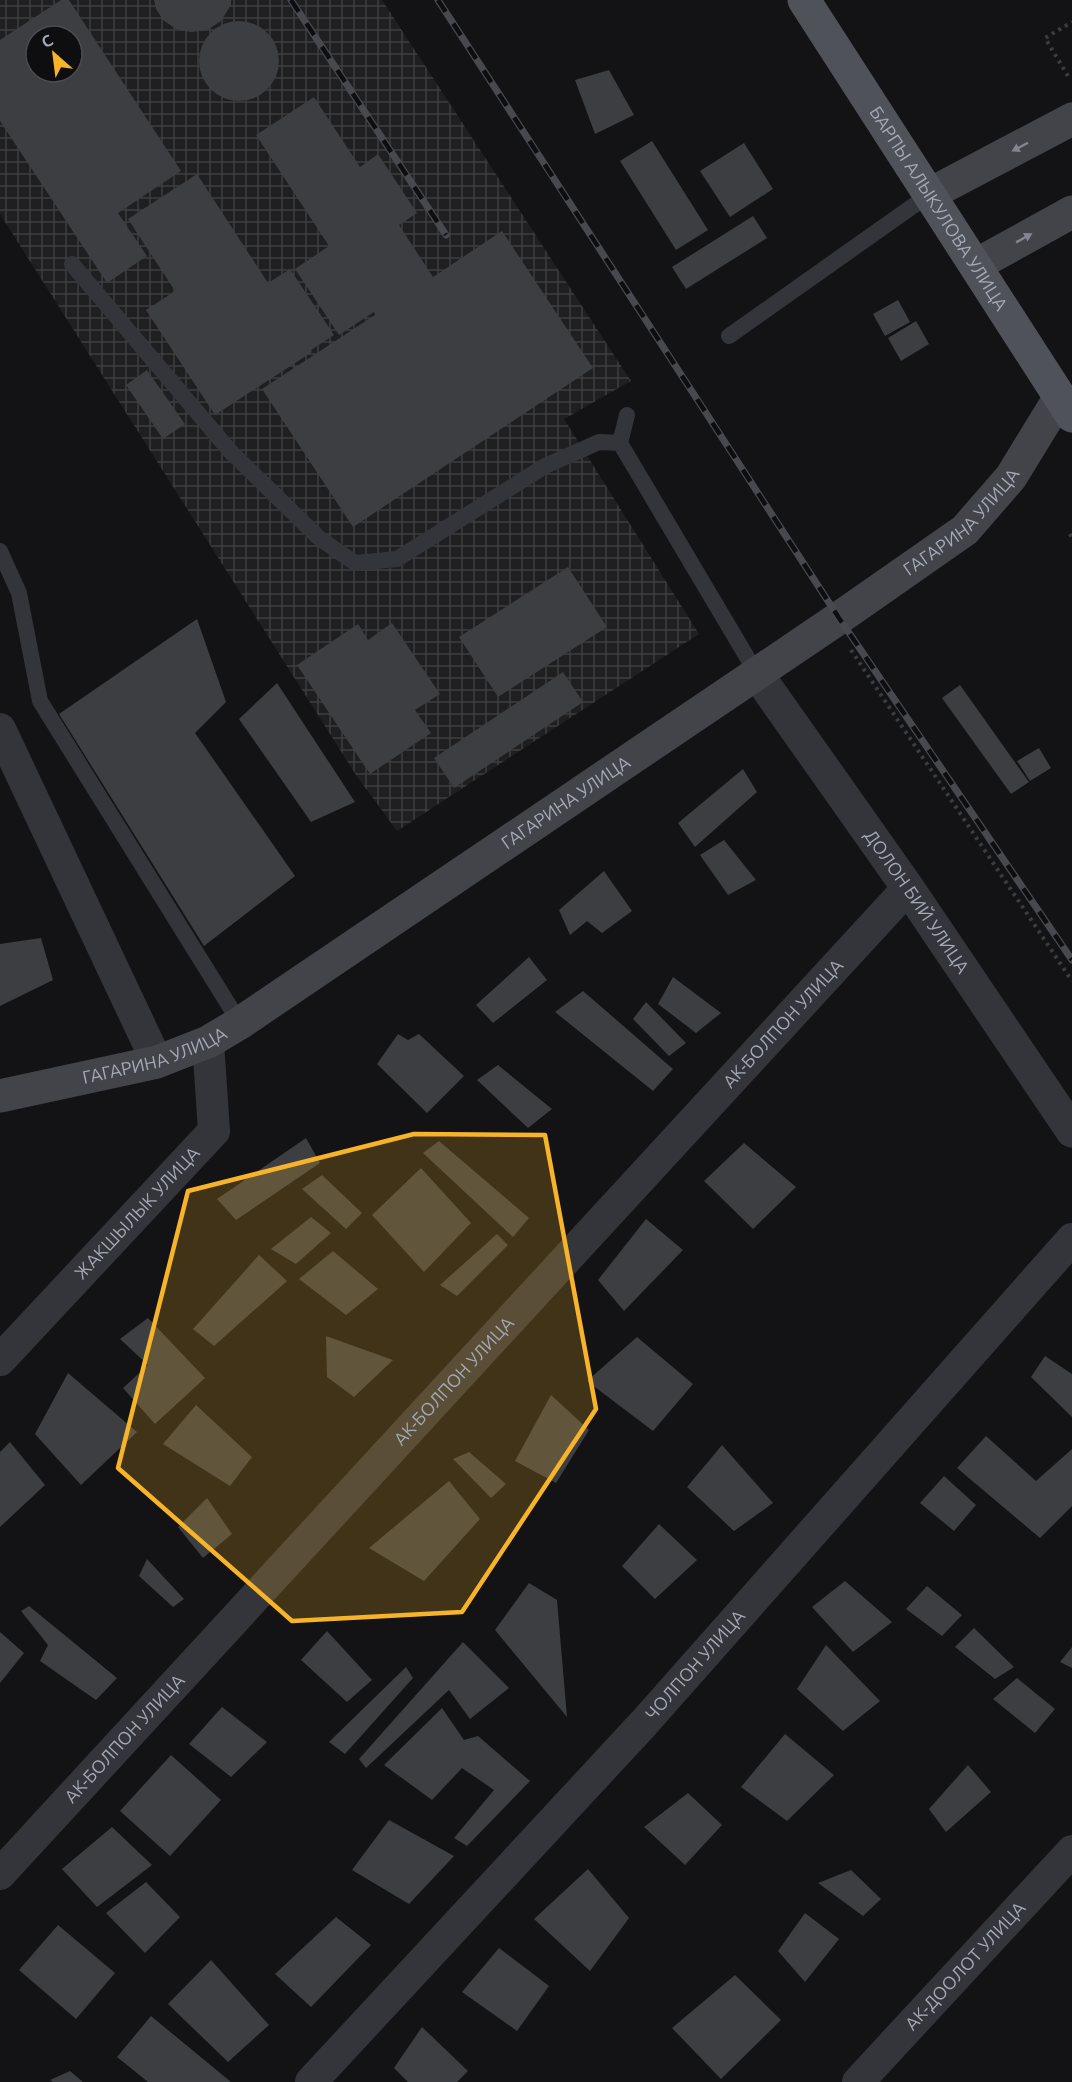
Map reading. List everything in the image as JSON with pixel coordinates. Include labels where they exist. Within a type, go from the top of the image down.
[{"type":"main road","name":"БАРПЫ АЛЫКУЛОВА УЛИЦА","points":[[804,0],[1066,406]]},
{"type":"main road","points":[[930,194],[1072,119]]},
{"type":"main road","points":[[976,265],[1072,212]]},
{"type":"main road","name":"ГАГАРИНА УЛИЦА","points":[[0,1096],[156,1062],[208,1042],[240,1023],[965,531],[1011,477],[1066,406]]},
{"type":"street","name":"ДОЛОН БИЙ УЛИЦА","points":[[757,674],[908,888],[1072,1131]]},
{"type":"street","points":[[0,729],[156,1062]]},
{"type":"street","name":"АК-БОЛПОН УЛИЦА","points":[[0,1874],[908,888]]},
{"type":"street","name":"ЖАКШЫЛЫК УЛИЦА","points":[[0,1360],[214,1131],[208,1042]]},
{"type":"street","name":"ЧОЛПОН УЛИЦА","points":[[311,2082],[644,1723],[1072,1239]]},
{"type":"street","name":"АК-ДООЛОТ УЛИЦА","points":[[858,2082],[1072,1851]]},
{"type":"lane","points":[[729,336],[930,194]]},
{"type":"lane","points":[[72,264],[230,451],[319,538],[355,563],[397,559],[545,466],[598,442],[620,443]]},
{"type":"lane","points":[[627,415],[620,443],[757,674]]},
{"type":"lane","points":[[0,550],[19,593],[40,701],[240,1023]]},
{"type":"path","points":[[1068,76],[1045,38],[1072,22]]},
{"type":"path","points":[[833,622],[1072,981]]},
{"type":"highlighted area","points":[[414,1134],[545,1135],[596,1409],[462,1612],[292,1621],[118,1468],[188,1191]]},
{"type":"shaded area","points":[[0,0],[382,0],[631,381],[564,419],[699,634],[397,831],[356,775],[0,214]]},
{"type":"building","points":[[61,0],[69,0],[181,171],[118,213],[147,256],[107,283],[0,121],[0,40],[24,24],[24,84],[84,84],[84,24],[24,24]]},
{"type":"building","points":[[154,0],[231,0],[231,5],[221,21],[207,30],[191,32],[176,29],[163,20],[156,9]]},
{"type":"building","points":[[239,21],[254,24],[267,33],[276,46],[279,61],[276,76],[267,89],[254,98],[239,101],[224,98],[211,89],[202,76],[199,61],[202,46],[211,33],[224,24]]},
{"type":"building","points":[[609,70],[634,115],[595,134],[575,80]]},
{"type":"building","points":[[314,97],[360,167],[378,154],[417,213],[399,225],[433,277],[502,231],[593,368],[353,527],[262,389],[375,315],[374,312],[339,335],[295,269],[329,246],[256,135]]},
{"type":"building","points":[[652,141],[708,230],[676,250],[620,161]]},
{"type":"building","points":[[744,143],[773,189],[730,217],[700,171]]},
{"type":"building","points":[[197,174],[268,283],[290,269],[334,335],[311,350],[312,352],[215,415],[146,310],[175,291],[128,219]]},
{"type":"building","points":[[753,216],[767,238],[686,289],[672,267]]},
{"type":"building","points":[[898,300],[910,322],[885,336],[873,314]]},
{"type":"building","points":[[916,321],[929,344],[901,361],[888,338]]},
{"type":"building","points":[[147,370],[185,424],[163,439],[126,385]]},
{"type":"building","points":[[568,567],[607,627],[498,697],[459,637]]},
{"type":"building","points":[[197,619],[226,702],[195,733],[295,876],[204,946],[59,714]]},
{"type":"building","points":[[392,623],[440,694],[415,710],[431,733],[370,774],[297,665],[358,624],[368,640]]},
{"type":"building","points":[[563,672],[583,702],[454,788],[434,758]]},
{"type":"building","points":[[277,683],[355,802],[311,822],[239,719]]},
{"type":"building","points":[[960,685],[1029,782],[1011,794],[942,698]]},
{"type":"building","points":[[1039,748],[1051,768],[1030,781],[1017,761]]},
{"type":"building","points":[[743,769],[757,792],[695,847],[678,823]]},
{"type":"building","points":[[724,840],[756,880],[728,895],[700,855]]},
{"type":"building","points":[[604,871],[632,911],[602,933],[587,921],[570,935],[559,910]]},
{"type":"building","points":[[41,938],[53,980],[0,1006],[0,944]]},
{"type":"building","points":[[529,957],[547,980],[493,1023],[476,1005]]},
{"type":"building","points":[[673,977],[721,1013],[696,1033],[658,1004]]},
{"type":"building","points":[[583,991],[673,1069],[653,1091],[555,1012]]},
{"type":"building","points":[[646,1002],[686,1043],[669,1056],[633,1019]]},
{"type":"building","points":[[398,1034],[408,1040],[419,1034],[464,1076],[427,1113],[377,1064]]},
{"type":"building","points":[[498,1065],[552,1109],[528,1128],[477,1080]]},
{"type":"building","points":[[306,1138],[320,1163],[236,1220],[217,1199]]},
{"type":"building","points":[[439,1141],[529,1218],[513,1237],[423,1153]]},
{"type":"building","points":[[744,1143],[796,1187],[753,1229],[704,1181]]},
{"type":"building","points":[[421,1168],[471,1223],[424,1272],[372,1215]]},
{"type":"building","points":[[322,1175],[362,1213],[346,1229],[302,1189]]},
{"type":"building","points":[[311,1217],[331,1233],[296,1264],[271,1249]]},
{"type":"building","points":[[646,1219],[683,1250],[624,1311],[598,1280]]},
{"type":"building","points":[[497,1234],[508,1245],[457,1296],[440,1285]]},
{"type":"building","points":[[333,1251],[378,1289],[346,1315],[299,1279]]},
{"type":"building","points":[[259,1255],[287,1281],[214,1346],[193,1329]]},
{"type":"building","points":[[148,1318],[205,1378],[155,1424],[123,1388],[148,1365],[120,1339]]},
{"type":"building","points":[[326,1336],[393,1360],[354,1397],[327,1377]]},
{"type":"building","points":[[637,1337],[693,1384],[653,1431],[587,1381]]},
{"type":"building","points":[[1045,1356],[1072,1374],[1072,1417],[1031,1377]]},
{"type":"building","points":[[68,1373],[137,1432],[81,1485],[35,1434]]},
{"type":"building","points":[[551,1395],[589,1430],[556,1483],[515,1461]]},
{"type":"building","points":[[196,1405],[252,1457],[230,1486],[163,1444]]},
{"type":"building","points":[[986,1436],[1036,1481],[1072,1449],[1072,1506],[1040,1538],[957,1468]]},
{"type":"building","points":[[10,1442],[45,1485],[0,1527],[0,1452]]},
{"type":"building","points":[[722,1445],[773,1503],[734,1531],[687,1487]]},
{"type":"building","points":[[469,1452],[506,1484],[491,1498],[453,1459]]},
{"type":"building","points":[[944,1476],[976,1505],[954,1531],[920,1503]]},
{"type":"building","points":[[449,1481],[480,1519],[424,1581],[369,1548]]},
{"type":"building","points":[[207,1498],[232,1534],[203,1558],[178,1527]]},
{"type":"building","points":[[659,1524],[697,1560],[655,1599],[622,1566]]},
{"type":"building","points":[[147,1559],[184,1599],[173,1607],[139,1576]]},
{"type":"building","points":[[845,1581],[892,1622],[853,1652],[812,1607]]},
{"type":"building","points":[[529,1583],[557,1600],[567,1717],[495,1630]]},
{"type":"building","points":[[927,1586],[962,1615],[942,1636],[906,1609]]},
{"type":"building","points":[[29,1606],[117,1678],[96,1700],[40,1661],[48,1645],[21,1611]]},
{"type":"building","points":[[974,1628],[1014,1667],[995,1679],[955,1647]]},
{"type":"building","points":[[327,1631],[372,1680],[347,1702],[301,1660]]},
{"type":"building","points":[[0,1632],[24,1653],[0,1683]]},
{"type":"building","points":[[463,1642],[509,1688],[470,1719],[449,1690],[366,1768],[359,1759]]},
{"type":"building","points":[[826,1645],[880,1701],[843,1731],[797,1689]]},
{"type":"building","points":[[1072,1647],[1072,1668],[1060,1662]]},
{"type":"building","points":[[406,1667],[413,1678],[345,1754],[329,1742]]},
{"type":"building","points":[[1017,1678],[1055,1709],[1035,1733],[993,1699]]},
{"type":"building","points":[[222,1707],[267,1742],[231,1777],[189,1744]]},
{"type":"building","points":[[442,1708],[464,1740],[478,1736],[530,1781],[467,1846],[454,1838],[494,1790],[462,1768],[432,1800],[384,1765]]},
{"type":"building","points":[[785,1734],[834,1775],[787,1821],[741,1787]]},
{"type":"building","points":[[171,1755],[221,1800],[170,1856],[120,1811]]},
{"type":"building","points":[[968,1765],[991,1792],[946,1832],[929,1809]]},
{"type":"building","points":[[688,1793],[722,1825],[685,1865],[644,1827]]},
{"type":"building","points":[[389,1820],[454,1856],[409,1904],[352,1870]]},
{"type":"building","points":[[112,1827],[152,1865],[97,1907],[62,1869]]},
{"type":"building","points":[[588,1869],[629,1918],[590,1971],[534,1919]]},
{"type":"building","points":[[851,1870],[881,1899],[863,1916],[818,1883]]},
{"type":"building","points":[[146,1882],[180,1917],[145,1953],[106,1913]]},
{"type":"building","points":[[805,1913],[839,1939],[805,1982],[778,1951]]},
{"type":"building","points":[[336,1917],[371,1945],[311,2007],[275,1974]]},
{"type":"building","points":[[58,1925],[115,1973],[76,2019],[19,1970]]},
{"type":"building","points":[[499,1948],[549,1986],[517,2031],[462,1992]]},
{"type":"building","points":[[211,1960],[269,2025],[228,2062],[168,2004]]},
{"type":"building","points":[[735,1975],[781,2020],[721,2079],[672,2028]]},
{"type":"building","points":[[151,2016],[231,2082],[148,2082],[117,2057]]},
{"type":"building","points":[[422,2027],[468,2071],[457,2082],[408,2082],[394,2068]]},
{"type":"building","points":[[70,2071],[83,2082],[53,2082],[50,2080]]},
{"type":"railway","points":[[291,0],[446,235]]},
{"type":"railway","points":[[438,0],[839,618],[1072,960]]}]
